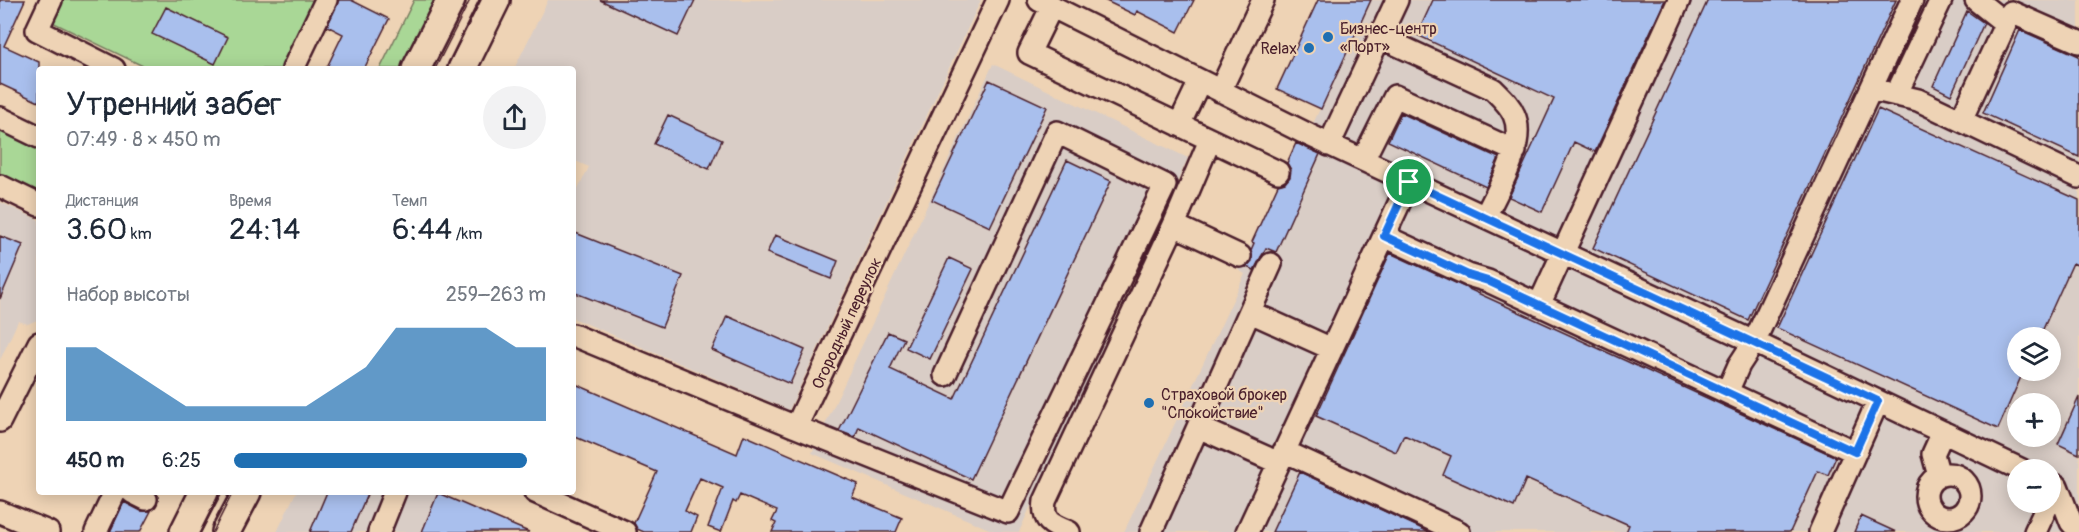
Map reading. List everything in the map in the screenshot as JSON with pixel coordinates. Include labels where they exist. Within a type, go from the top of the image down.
[{"type":"main road","points":[[418,66],[451,0]]},
{"type":"main road","points":[[463,66],[496,0]]},
{"type":"main road","points":[[184,532],[202,495]]},
{"type":"main road","points":[[226,532],[245,495]]},
{"type":"street","points":[[51,0],[37,30],[108,66]]},
{"type":"street","points":[[294,66],[326,0]]},
{"type":"street","name":"Огородный переулок","points":[[796,428],[998,0]]},
{"type":"street","points":[[1220,90],[1263,0]]},
{"type":"street","points":[[1329,145],[1397,0]]},
{"type":"street","points":[[1539,305],[1679,0]]},
{"type":"street","points":[[1727,392],[1754,342],[1912,0]]},
{"type":"street","points":[[1896,95],[1941,0]]},
{"type":"street","points":[[1976,0],[2005,23]]},
{"type":"street","points":[[1278,172],[1029,53],[1046,3],[1329,145],[1754,342],[2007,463]]},
{"type":"street","points":[[1961,120],[2011,12],[2079,42]]},
{"type":"street","points":[[1380,37],[1493,89],[1507,103],[1515,117],[1518,133],[1515,151],[1485,217]]},
{"type":"street","points":[[1179,125],[1200,81]]},
{"type":"street","points":[[1871,88],[1918,100],[2079,177]]},
{"type":"street","points":[[1363,160],[1395,96],[1515,151]]},
{"type":"street","points":[[0,118],[36,136]]},
{"type":"street","points":[[576,336],[796,428],[1008,512],[1165,185],[1058,132],[945,375]]},
{"type":"street","points":[[1069,532],[1047,520],[1044,511],[1045,501],[1174,225],[1210,140]]},
{"type":"street","points":[[1247,532],[1409,182]]},
{"type":"street","points":[[0,186],[36,204]]},
{"type":"street","points":[[1174,225],[1240,256]]},
{"type":"street","points":[[1384,236],[1468,275],[1488,281],[1855,452]]},
{"type":"street","points":[[1151,532],[1271,264]]},
{"type":"street","points":[[1250,312],[1332,349]]},
{"type":"street","points":[[0,421],[36,349]]},
{"type":"street","points":[[1820,532],[1878,401]]},
{"type":"street","points":[[1198,428],[1282,457],[1459,532]]},
{"type":"street","points":[[1939,476],[1933,454],[1943,432]]},
{"type":"street","points":[[2061,494],[2079,496]]},
{"type":"street","points":[[96,532],[114,495]]},
{"type":"street","points":[[379,532],[394,495]]},
{"type":"street","points":[[542,495],[625,532]]},
{"type":"street","points":[[2061,507],[2079,531]]},
{"type":"street","points":[[2035,532],[2043,513]]},
{"type":"street","points":[[5,520],[48,532]]},
{"type":"shaded area","points":[[548,0],[981,0],[789,410],[576,319],[576,192],[589,167],[576,161],[576,66],[515,66]]},
{"type":"shaded area","points":[[1371,0],[2079,0],[2079,532],[1124,532],[1245,274],[1238,270],[1252,242],[1276,252],[1321,153],[1303,145]]},
{"type":"shaded area","points":[[993,64],[1188,158],[1019,532],[996,532],[812,453]]},
{"type":"shaded area","points":[[0,202],[36,219],[36,320],[28,324],[18,321],[0,360]]},
{"type":"shaded area","points":[[295,495],[438,495],[422,532],[277,532]]},
{"type":"green space","points":[[60,0],[319,0],[286,66],[143,66],[50,21]]},
{"type":"green space","points":[[414,0],[436,0],[403,66],[381,66]]},
{"type":"green space","points":[[0,127],[36,145],[36,198],[0,180]]},
{"type":"building","points":[[0,0],[25,0],[4,46],[39,62],[39,66],[36,66],[36,101],[0,84]]},
{"type":"building","points":[[339,0],[351,0],[389,19],[366,66],[327,66],[343,34],[327,26]]},
{"type":"building","points":[[600,0],[695,0],[678,36]]},
{"type":"building","points":[[1104,0],[1194,0],[1178,32],[1137,11],[1135,15]]},
{"type":"building","name":"Бизнес-центр «Порт»","points":[[1318,0],[1371,0],[1321,109],[1277,89]]},
{"type":"building","points":[[1433,0],[1665,0],[1595,152],[1574,142],[1542,212],[1509,197],[1554,99],[1417,35]]},
{"type":"building","points":[[1708,0],[1896,0],[1748,320],[1593,248]]},
{"type":"building","points":[[166,7],[228,37],[215,64],[152,34]]},
{"type":"building","points":[[1967,11],[1984,23],[1951,95],[1933,86]]},
{"type":"building","points":[[2020,30],[2079,56],[2079,157],[1983,113]]},
{"type":"building","points":[[989,80],[1047,107],[990,227],[932,200]]},
{"type":"building","points":[[1878,109],[2079,200],[2079,266],[2073,263],[2044,327],[2007,327],[2007,381],[2019,381],[2014,393],[2007,393],[2007,409],[1998,429],[1777,328]]},
{"type":"building","points":[[1401,113],[1499,158],[1486,187],[1388,141]]},
{"type":"building","points":[[668,115],[722,140],[709,169],[654,144]]},
{"type":"building","points":[[1296,143],[1320,154],[1276,252],[1266,248],[1254,270],[1246,267],[1252,261],[1251,250],[1254,243],[1252,242],[1278,185],[1285,183],[1290,177],[1291,170],[1287,163]]},
{"type":"building","points":[[1067,160],[1111,181],[971,479],[859,427],[855,437],[839,431],[888,332],[904,339],[890,369],[954,399]]},
{"type":"building","points":[[576,233],[683,276],[662,327],[576,293]]},
{"type":"building","points":[[775,235],[838,261],[831,279],[767,253]]},
{"type":"building","points":[[0,236],[23,245],[0,299]]},
{"type":"building","points":[[1390,253],[1836,457],[1828,475],[1818,471],[1790,532],[1626,532],[1629,525],[1526,479],[1514,507],[1443,475],[1451,456],[1404,435],[1396,452],[1316,416]]},
{"type":"building","points":[[949,258],[973,269],[930,359],[906,348]]},
{"type":"building","points":[[727,316],[805,350],[790,384],[712,350]]},
{"type":"building","points":[[576,384],[737,454],[744,435],[858,484],[852,497],[902,518],[896,532],[772,532],[776,523],[772,521],[777,511],[740,495],[736,503],[733,501],[721,532],[708,527],[723,488],[700,478],[685,511],[697,517],[691,532],[644,532],[637,529],[634,523],[657,472],[576,437]]},
{"type":"building","points":[[2079,397],[2079,454],[2061,445],[2061,437]]},
{"type":"building","points":[[1300,472],[1429,532],[1272,532]]},
{"type":"building","points":[[326,495],[367,495],[351,532],[310,532]]},
{"type":"building","points":[[437,495],[443,495],[529,532],[422,532]]},
{"type":"building","points":[[124,502],[141,511],[151,511],[140,532],[110,532]]},
{"type":"building","points":[[1861,516],[1896,532],[1854,532]]},
{"type":"tram line","points":[[437,66],[470,0]]},
{"type":"tram line","points":[[448,66],[481,0]]},
{"type":"tram line","points":[[201,532],[220,495]]},
{"type":"tram line","points":[[213,532],[232,495]]},
{"type":"place","name":"Бизнес-центр «Порт»","points":[[1328,37]]},
{"type":"place","name":"Relax","points":[[1309,48]]},
{"type":"place","name":"Страховой брокер \"Спокойствие\"","points":[[1149,403]]},
{"type":"route","points":[[1409,182],[1878,401],[1855,452],[1488,281],[1468,275],[1384,236],[1409,182]]}]
